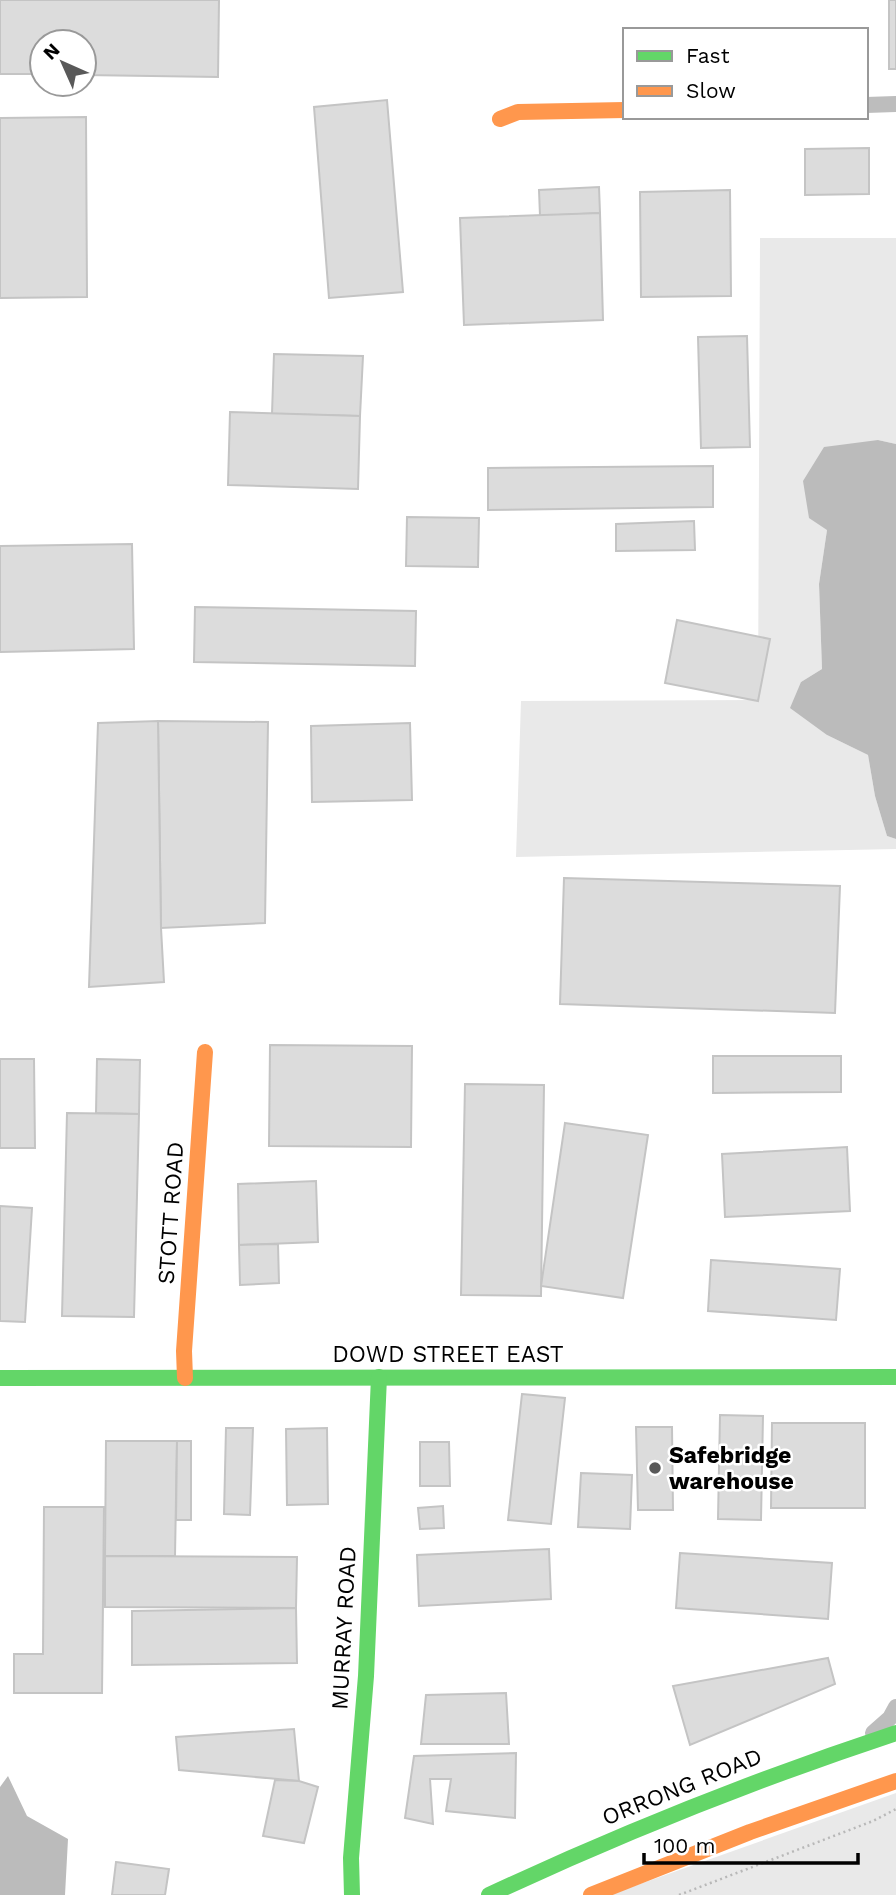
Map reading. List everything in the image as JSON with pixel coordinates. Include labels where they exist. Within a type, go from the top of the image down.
[{"type":"main road","points":[[500,119],[518,112],[623,110]]},
{"type":"main road","name":"STOTT ROAD","points":[[185,1378],[184,1351],[205,1052]]},
{"type":"main road","name":"MURRAY ROAD","points":[[351,1891],[366,1676],[379,1377]]},
{"type":"main road","name":"DOWD STREET EAST","points":[[0,1378],[896,1377]]},
{"type":"main road","name":"ORRONG ROAD","points":[[489,1895],[646,1824],[837,1752],[896,1733]]},
{"type":"main road","points":[[591,1895],[750,1832],[896,1781]]},
{"type":"street","points":[[868,105],[896,104]]},
{"type":"street","points":[[837,1752],[876,1731],[890,1718],[896,1707]]},
{"type":"path","points":[[679,1895],[896,1810]]},
{"type":"shaded area","points":[[760,238],[896,238],[896,444],[878,440],[827,530],[819,584],[822,669],[801,682],[827,735],[868,755],[875,796],[887,836],[896,839],[896,849],[516,857],[521,701],[758,700]]},
{"type":"shaded area","points":[[878,440],[896,444],[896,839],[887,836],[875,796],[868,755],[827,735],[790,708],[801,682],[822,669],[819,584],[827,530],[809,518],[803,481],[824,447]]},
{"type":"shaded area","points":[[8,1776],[27,1816],[68,1839],[65,1895],[0,1895],[0,1787]]},
{"type":"shaded area","points":[[896,1793],[896,1895],[609,1895]]},
{"type":"building","points":[[0,0],[219,0],[218,77],[98,75],[98,28],[28,28],[28,74],[0,74]]},
{"type":"building","points":[[889,0],[896,0],[896,69],[889,69]]},
{"type":"building","points":[[387,100],[403,292],[329,298],[314,107]]},
{"type":"building","points":[[86,117],[87,297],[0,298],[0,118]]},
{"type":"building","points":[[869,148],[869,194],[805,195],[805,149]]},
{"type":"building","points":[[599,187],[600,213],[540,216],[539,190]]},
{"type":"building","points":[[730,190],[731,296],[641,297],[640,192]]},
{"type":"building","points":[[600,213],[603,320],[464,325],[460,218]]},
{"type":"building","points":[[747,336],[750,447],[701,448],[698,337]]},
{"type":"building","points":[[274,354],[363,356],[360,416],[272,414]]},
{"type":"building","points":[[230,412],[360,416],[358,489],[228,485]]},
{"type":"building","points":[[713,466],[713,507],[488,510],[488,468]]},
{"type":"building","points":[[407,517],[479,518],[478,567],[406,566]]},
{"type":"building","points":[[694,521],[695,550],[616,551],[616,524]]},
{"type":"building","points":[[132,544],[134,649],[0,652],[0,546]]},
{"type":"building","points":[[195,607],[416,611],[415,666],[194,662]]},
{"type":"building","points":[[677,620],[770,639],[758,701],[665,683]]},
{"type":"building","points":[[158,721],[268,722],[265,923],[161,928]]},
{"type":"building","points":[[158,721],[164,982],[89,987],[98,723]]},
{"type":"building","points":[[410,723],[412,800],[312,802],[311,726]]},
{"type":"building","points":[[564,878],[840,886],[835,1013],[560,1004]]},
{"type":"building","points":[[270,1045],[412,1046],[411,1147],[269,1146]]},
{"type":"building","points":[[713,1056],[841,1056],[841,1092],[713,1093]]},
{"type":"building","points":[[0,1059],[34,1059],[35,1148],[0,1148]]},
{"type":"building","points":[[97,1059],[140,1060],[139,1114],[96,1113]]},
{"type":"building","points":[[465,1084],[544,1085],[541,1296],[461,1295]]},
{"type":"building","points":[[67,1113],[139,1114],[134,1317],[62,1316]]},
{"type":"building","points":[[565,1123],[648,1135],[623,1298],[541,1286]]},
{"type":"building","points":[[847,1147],[850,1211],[725,1217],[722,1154]]},
{"type":"building","points":[[316,1181],[318,1242],[239,1245],[238,1184]]},
{"type":"building","points":[[0,1206],[32,1208],[25,1322],[0,1321]]},
{"type":"building","points":[[278,1244],[279,1283],[240,1285],[239,1245]]},
{"type":"building","points":[[711,1260],[840,1269],[836,1320],[708,1311]]},
{"type":"building","points":[[522,1394],[565,1398],[551,1524],[508,1520]]},
{"type":"building","points":[[720,1415],[763,1416],[761,1520],[718,1519]]},
{"type":"building","points":[[772,1423],[865,1423],[865,1508],[771,1508]]},
{"type":"building","name":"Safebridge warehouse","points":[[636,1427],[672,1427],[673,1510],[638,1510]]},
{"type":"building","points":[[226,1428],[253,1428],[250,1515],[224,1514]]},
{"type":"building","points":[[327,1428],[328,1504],[287,1505],[286,1429]]},
{"type":"building","points":[[106,1441],[177,1441],[175,1556],[105,1556]]},
{"type":"building","points":[[177,1441],[191,1441],[191,1520],[176,1520]]},
{"type":"building","points":[[420,1442],[449,1442],[450,1486],[420,1486]]},
{"type":"building","points":[[581,1473],[632,1475],[630,1529],[578,1527]]},
{"type":"building","points":[[443,1506],[444,1528],[420,1529],[418,1508]]},
{"type":"building","points":[[44,1507],[104,1507],[102,1693],[14,1693],[14,1654],[43,1654]]},
{"type":"building","points":[[549,1549],[551,1599],[419,1606],[417,1555]]},
{"type":"building","points":[[680,1553],[832,1563],[828,1619],[676,1608]]},
{"type":"building","points":[[105,1556],[297,1557],[296,1608],[105,1607]]},
{"type":"building","points":[[296,1608],[297,1663],[132,1665],[132,1611]]},
{"type":"building","points":[[828,1658],[835,1684],[690,1745],[673,1686]]},
{"type":"building","points":[[506,1693],[509,1744],[421,1744],[426,1695]]},
{"type":"building","points":[[294,1729],[299,1781],[179,1770],[176,1737]]},
{"type":"building","points":[[516,1753],[515,1818],[446,1811],[451,1779],[430,1779],[433,1824],[405,1818],[414,1756]]},
{"type":"building","points":[[275,1780],[299,1781],[318,1787],[304,1843],[263,1836]]},
{"type":"building","points":[[116,1862],[169,1869],[165,1895],[112,1895]]},
{"type":"traffic: fast","points":[[352,1895],[351,1858],[366,1676],[379,1377]]},
{"type":"traffic: fast","points":[[0,1378],[896,1377]]},
{"type":"traffic: fast","points":[[489,1895],[690,1808],[896,1733]]},
{"type":"traffic: slow","points":[[500,119],[518,112],[623,110]]},
{"type":"traffic: slow","points":[[185,1378],[184,1351],[205,1052]]},
{"type":"traffic: slow","points":[[591,1895],[750,1832],[896,1781]]},
{"type":"place","name":"Safebridge warehouse","points":[[655,1468]]}]
